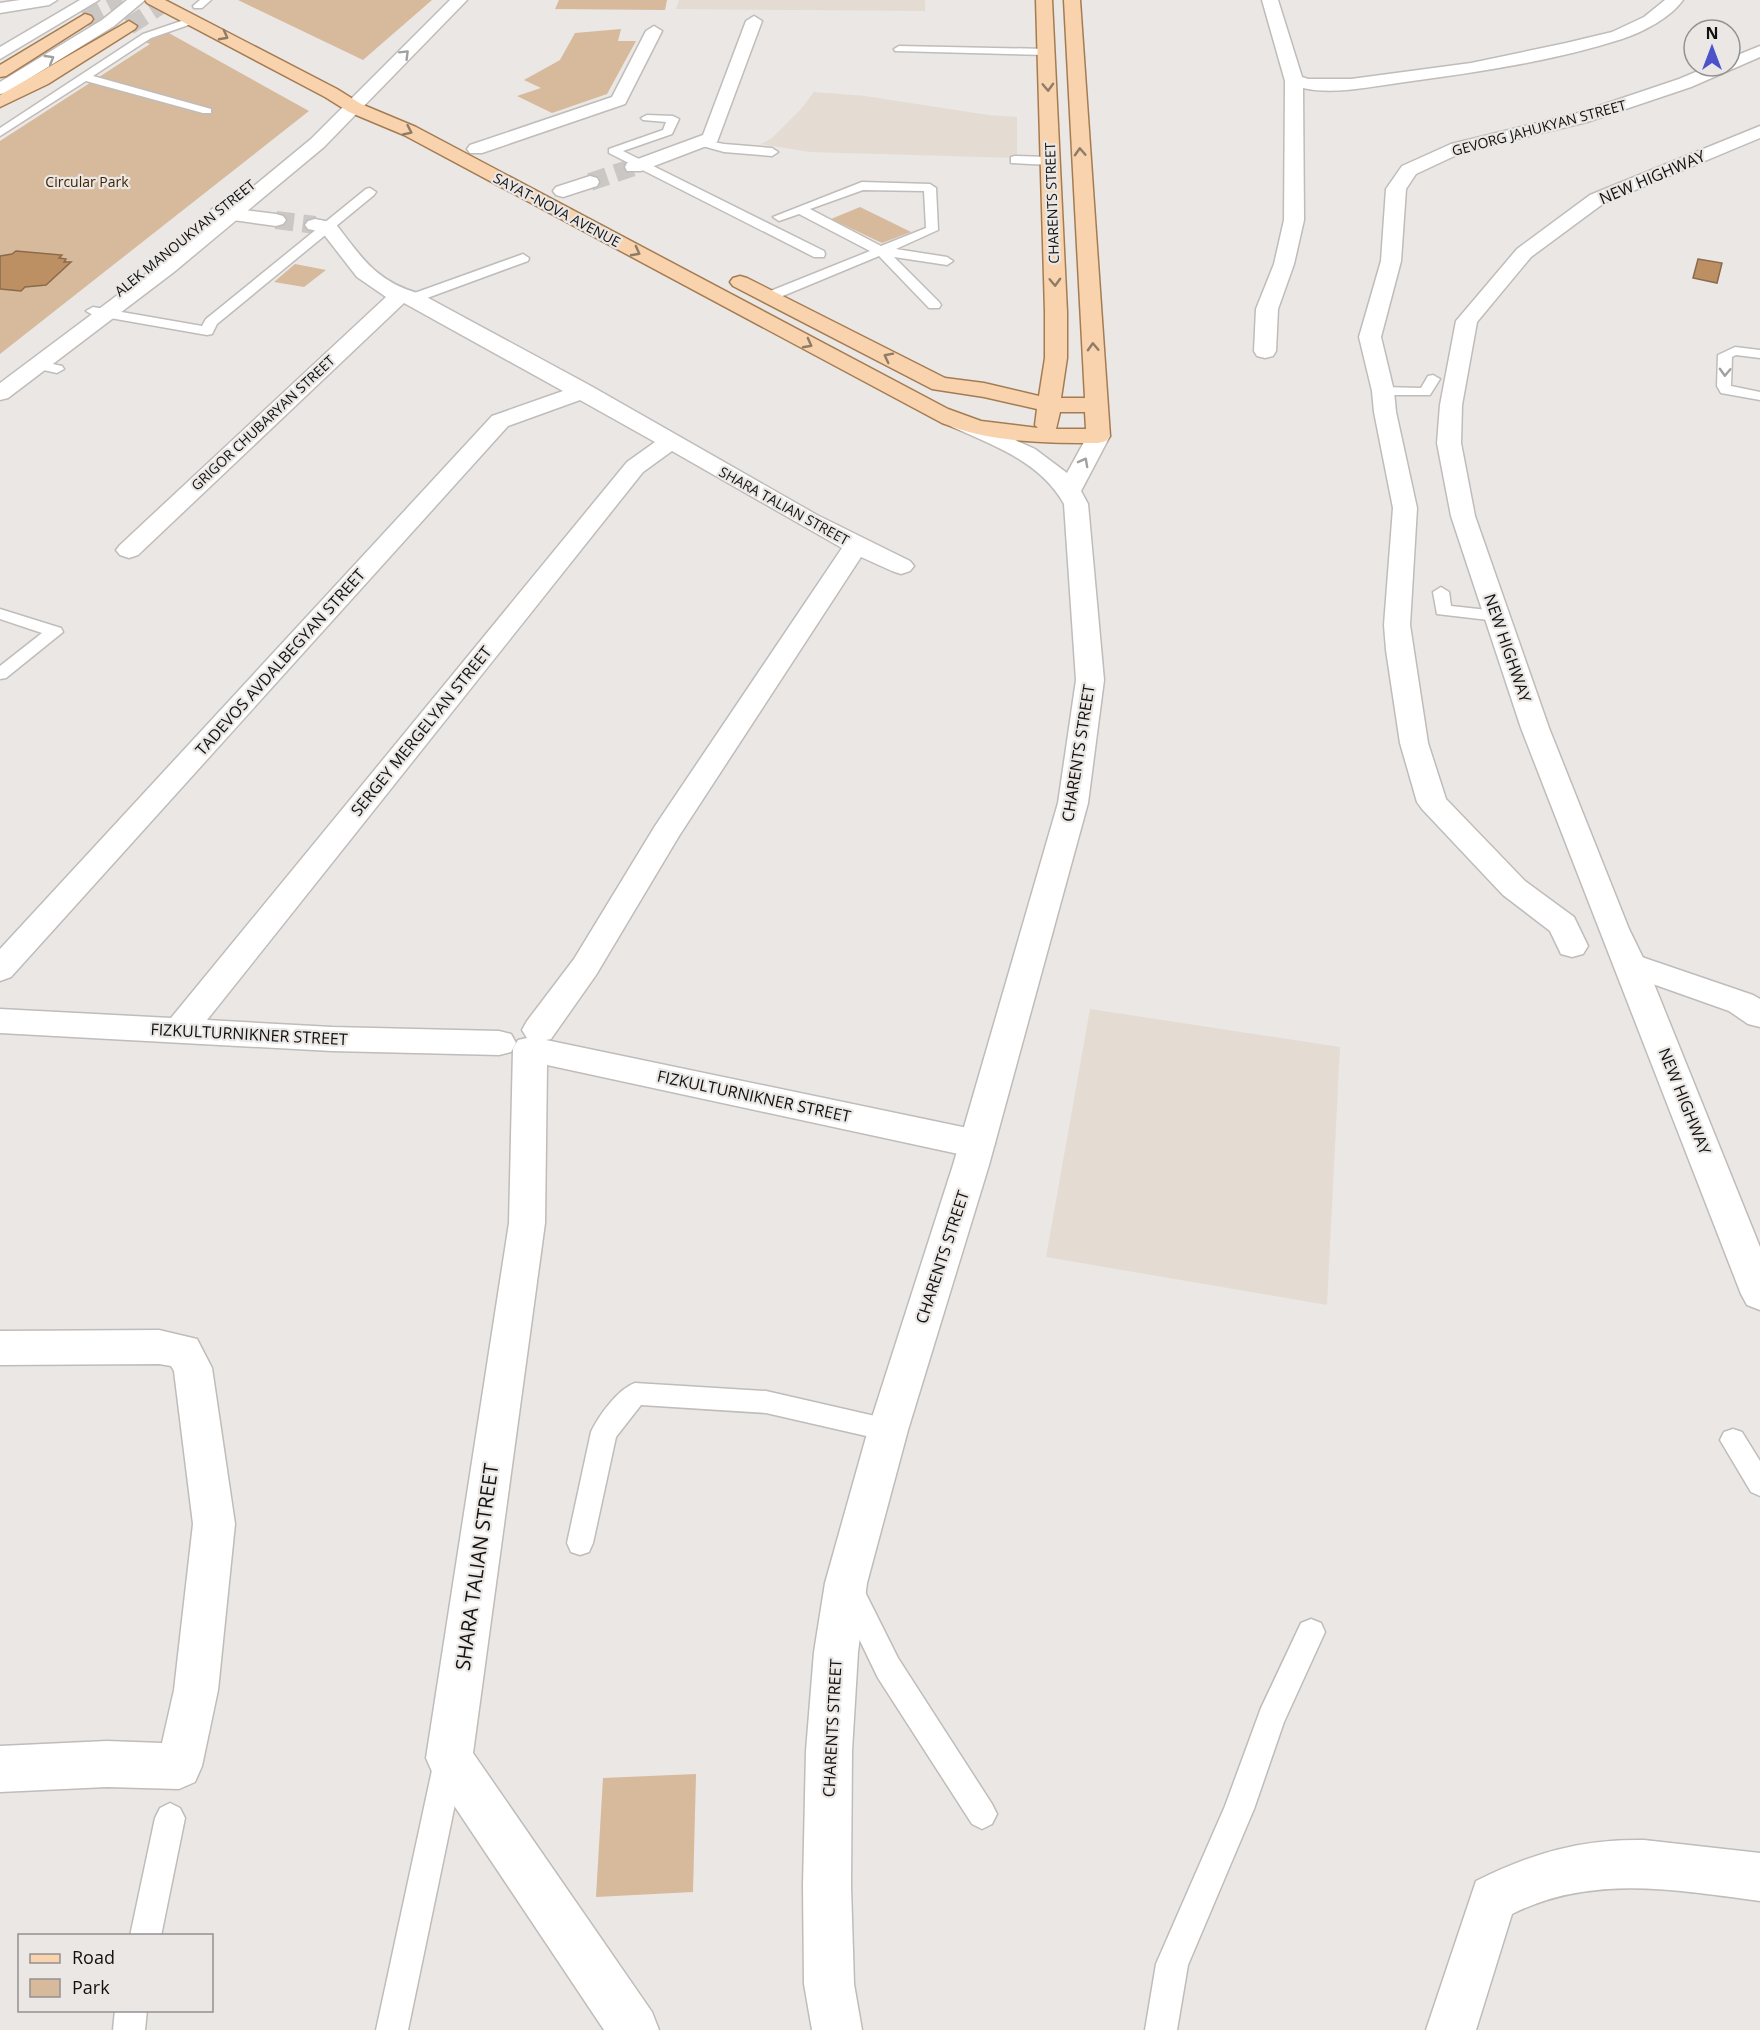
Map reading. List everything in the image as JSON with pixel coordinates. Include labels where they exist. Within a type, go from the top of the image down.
[{"type":"main road","name":"SAYAT-NOVA AVENUE","points":[[153,0],[195,6],[335,76]]},
{"type":"main road","name":"CHARENTS STREET","points":[[1044,0],[1056,312],[1056,358],[1048,405],[1047,436]]},
{"type":"main road","name":"CHARENTS STREET","points":[[1072,0],[1098,436]]},
{"type":"main road","name":"SAYAT-NOVA AVENUE","points":[[195,6],[410,131],[870,377],[960,422],[1013,433],[1098,436]]},
{"type":"main road","points":[[0,72],[86,8]]},
{"type":"main road","points":[[0,102],[42,80],[131,12]]},
{"type":"main road","name":"SAYAT-NOVA AVENUE","points":[[355,97],[476,149],[604,212]]},
{"type":"main road","points":[[727,276],[940,384],[1048,405],[1097,405]]},
{"type":"main road","points":[[990,392],[1031,380],[1053,366]]},
{"type":"main road","points":[[960,422],[992,423],[1016,420],[1021,415],[1022,410],[1018,404],[990,392]]},
{"type":"street","points":[[0,8],[49,0]]},
{"type":"street","name":"ALEK MANOUKYAN STREET","points":[[0,378],[101,313],[225,214],[459,0]]},
{"type":"street","points":[[1265,351],[1267,309],[1284,264],[1294,220],[1294,81],[1270,0]]},
{"type":"street","points":[[1294,81],[1327,84],[1360,83],[1471,68],[1566,48],[1629,30],[1650,20],[1676,0]]},
{"type":"street","points":[[0,54],[86,8],[112,4],[131,12]]},
{"type":"street","points":[[0,89],[131,12]]},
{"type":"street","points":[[638,166],[703,143],[711,138],[754,21]]},
{"type":"street","points":[[476,149],[619,100],[654,31]]},
{"type":"street","points":[[1742,59],[1760,51]]},
{"type":"street","name":"GEVORG JAHUKYAN STREET","points":[[1572,946],[1563,925],[1514,888],[1432,802],[1413,743],[1402,671],[1397,625],[1405,508],[1385,412],[1383,391],[1370,337],[1391,261],[1396,189],[1409,170],[1457,148],[1581,118],[1666,91],[1697,78]]},
{"type":"street","name":"NEW HIGHWAY","points":[[1760,131],[1597,199],[1524,253],[1467,321],[1451,405],[1449,443],[1463,516],[1535,728],[1612,929],[1630,964],[1760,1294]]},
{"type":"street","points":[[563,191],[590,182]]},
{"type":"street","points":[[225,214],[276,220]]},
{"type":"street","name":"SHARA TALIAN STREET","points":[[322,226],[377,284],[583,391],[772,501],[856,546],[666,833],[585,967],[523,1041],[527,1223],[449,1758]]},
{"type":"street","name":"GRIGOR CHUBARYAN STREET","points":[[129,550],[406,298]]},
{"type":"street","name":"ALEK MANOUKYAN STREET","points":[[0,393],[48,367],[101,313]]},
{"type":"street","name":"TADEVOS AVDALBEGYAN STREET","points":[[0,969],[500,421],[583,391]]},
{"type":"street","name":"SAYAT-NOVA AVENUE","points":[[960,422],[1042,464]]},
{"type":"street","name":"CHARENTS STREET","points":[[1042,464],[1047,436]]},
{"type":"street","name":"CHARENTS STREET","points":[[837,2030],[829,1984],[827,1886],[829,1763],[836,1652],[846,1583],[888,1430],[978,1144],[1073,803],[1090,680],[1076,504],[1070,489],[1098,436]]},
{"type":"street","name":"SERGEY MERGELYAN STREET","points":[[180,1030],[634,467],[671,441]]},
{"type":"street","points":[[1042,464],[1070,489]]},
{"type":"street","points":[[856,546],[901,566]]},
{"type":"street","points":[[1630,964],[1741,1003],[1760,1015]]},
{"type":"street","name":"FIZKULTURNIKNER STREET","points":[[0,1021],[332,1039],[523,1041],[978,1144]]},
{"type":"street","points":[[0,1348],[159,1347],[183,1351],[193,1368],[214,1524],[196,1690],[179,1766],[107,1764],[0,1769]]},
{"type":"street","points":[[449,1758],[634,2030]]},
{"type":"street","points":[[1451,2030],[1493,1898],[1501,1893],[1527,1881],[1576,1867],[1642,1864],[1760,1877]]},
{"type":"lane","points":[[0,133],[195,6]]},
{"type":"lane","points":[[899,49],[1047,52]]},
{"type":"lane","points":[[84,78],[207,111]]},
{"type":"lane","points":[[647,118],[673,119],[668,132],[613,151],[638,166],[819,254]]},
{"type":"lane","points":[[703,143],[724,148],[772,152]]},
{"type":"lane","points":[[1015,160],[1050,161]]},
{"type":"lane","points":[[768,297],[932,230],[930,188],[862,186],[779,217]]},
{"type":"lane","points":[[101,313],[207,331],[211,322],[322,226],[370,192]]},
{"type":"lane","points":[[800,209],[881,251],[934,305]]},
{"type":"lane","points":[[881,251],[947,261]]},
{"type":"lane","points":[[406,298],[523,258]]},
{"type":"lane","points":[[1760,354],[1735,351],[1725,355],[1724,386],[1726,390],[1732,392],[1760,396]]},
{"type":"lane","points":[[1383,391],[1425,392],[1433,379]]},
{"type":"lane","points":[[1441,592],[1443,610],[1497,616]]},
{"type":"lane","points":[[0,614],[55,632],[0,674]]},
{"type":"lane","points":[[580,1543],[604,1432],[635,1394],[766,1402],[888,1430]]},
{"type":"lane","points":[[1733,1440],[1760,1484]]},
{"type":"lane","points":[[846,1583],[888,1668],[982,1814]]},
{"type":"lane","points":[[1161,2030],[1172,1964],[1239,1809],[1271,1718],[1311,1632]]},
{"type":"lane","points":[[392,2030],[449,1758]]},
{"type":"lane","points":[[145,1934],[170,1818]]},
{"type":"lane","points":[[129,2030],[131,2012]]},
{"type":"shaded area","points":[[679,0],[925,0],[925,11],[676,9]]},
{"type":"shaded area","points":[[814,92],[865,96],[988,115],[1017,117],[1017,158],[810,152],[761,144],[772,138],[801,109]]},
{"type":"shaded area","points":[[16,251],[62,255],[59,258],[66,259],[64,262],[71,262],[46,285],[25,287],[21,291],[0,289],[0,256]]},
{"type":"shaded area","points":[[1698,259],[1722,263],[1717,283],[1693,278]]},
{"type":"shaded area","points":[[1090,1009],[1340,1047],[1327,1305],[1046,1257]]},
{"type":"green space","points":[[238,0],[432,0],[363,60]]},
{"type":"green space","points":[[559,0],[667,0],[665,10],[555,9]]},
{"type":"green space","points":[[621,29],[618,41],[636,41],[607,94],[552,113],[517,96],[541,88],[524,80],[560,60],[575,33]]},
{"type":"green space","name":"Circular Park","points":[[167,32],[309,111],[0,354],[0,141],[150,44],[145,42]]},
{"type":"green space","points":[[860,207],[911,232],[882,243],[831,219]]},
{"type":"green space","points":[[295,264],[326,270],[304,287],[274,282]]},
{"type":"green space","points":[[696,1774],[693,1892],[596,1897],[603,1778]]},
{"type":"tunnel","points":[[85,19],[122,0]]},
{"type":"tunnel","points":[[129,26],[169,0]]},
{"type":"tunnel","points":[[590,182],[634,167]]},
{"type":"tunnel","points":[[276,220],[315,225]]}]
